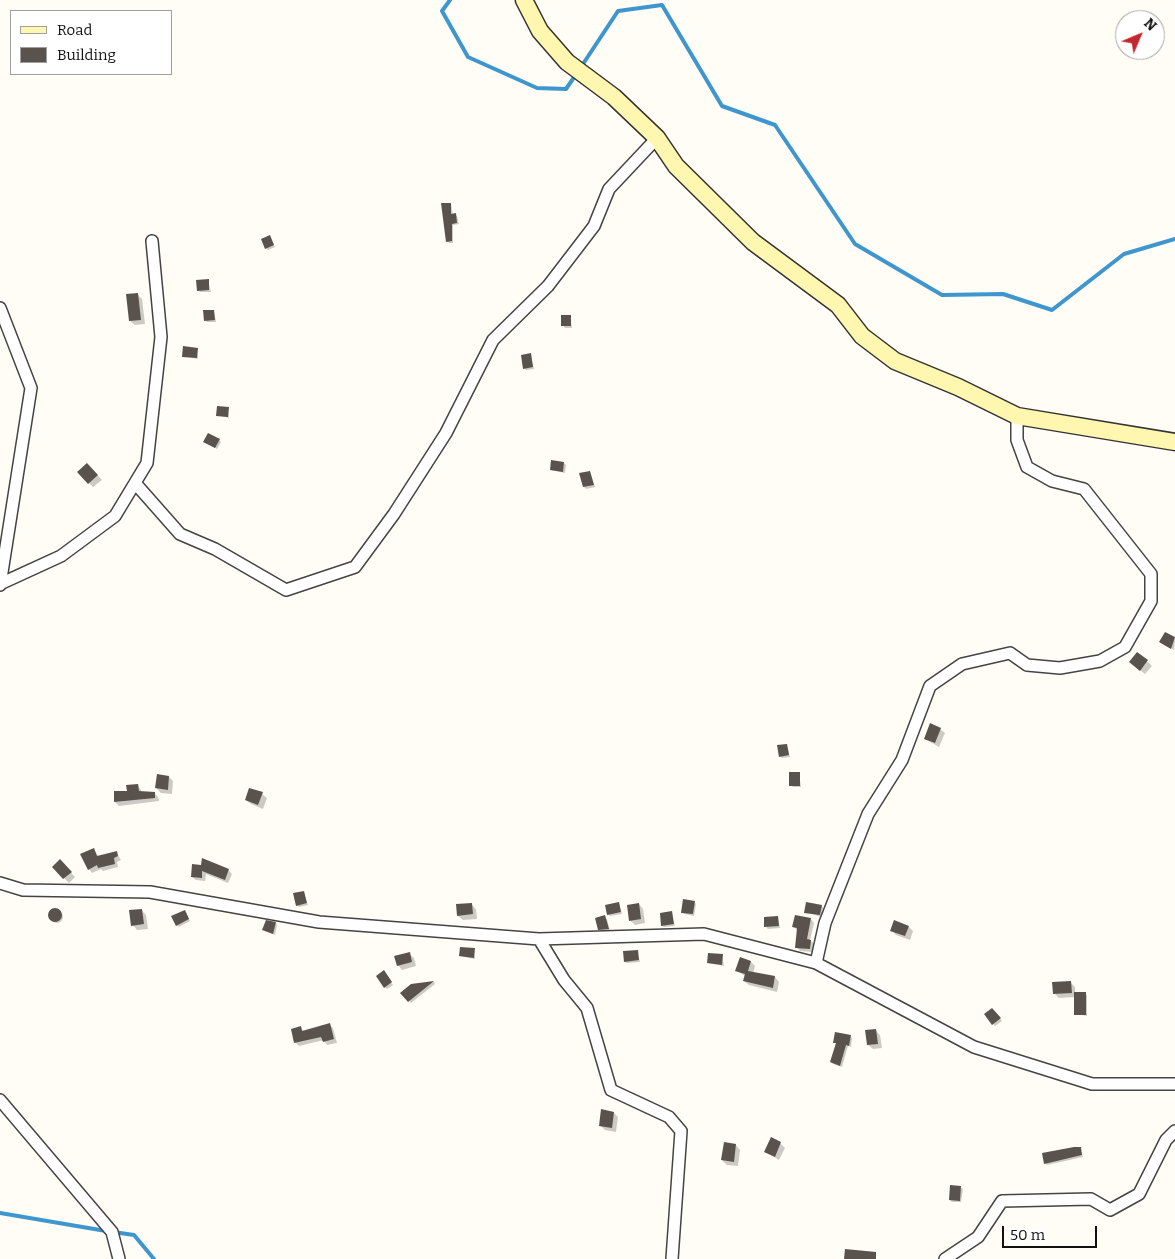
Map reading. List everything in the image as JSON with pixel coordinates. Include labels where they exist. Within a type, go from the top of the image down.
[{"type":"main road","points":[[524,0],[540,31],[567,62],[614,97],[658,138],[676,166],[753,242],[838,305],[862,336],[896,361],[958,387],[1017,416],[1175,442]]},
{"type":"street","points":[[135,483],[180,534],[215,549],[286,590],[355,567],[394,514],[446,433],[493,340],[548,286],[594,226],[609,189],[658,138]]},
{"type":"street","points":[[0,585],[61,556],[115,516],[147,463],[161,337],[152,241]]},
{"type":"street","points":[[0,308],[32,388],[0,585]]},
{"type":"street","points":[[816,963],[825,923],[868,814],[902,760],[930,686],[962,664],[1010,653],[1027,665],[1060,668],[1100,661],[1125,647],[1151,601],[1151,574],[1084,490],[1052,480],[1028,467],[1017,440],[1017,416]]},
{"type":"street","points":[[0,884],[23,890],[150,892],[319,922],[539,939],[704,934],[816,963],[974,1047],[1092,1084],[1175,1084]]},
{"type":"street","points":[[539,939],[564,980],[587,1008],[611,1090],[669,1117],[681,1131],[672,1259]]},
{"type":"street","points":[[0,1100],[112,1232],[119,1259]]},
{"type":"street","points":[[946,1259],[978,1237],[1002,1201],[1091,1199],[1110,1210],[1138,1194],[1166,1140],[1175,1131]]},
{"type":"building","points":[[441,203],[451,203],[451,214],[456,213],[457,223],[452,224],[452,241],[446,242]]},
{"type":"building","points":[[270,235],[274,245],[265,249],[261,239]]},
{"type":"building","points":[[209,279],[209,290],[197,291],[196,280]]},
{"type":"building","points":[[138,293],[141,320],[129,321],[126,294]]},
{"type":"building","points":[[203,310],[214,310],[215,320],[204,321]]},
{"type":"building","points":[[561,315],[571,315],[571,326],[561,326]]},
{"type":"building","points":[[183,346],[198,348],[197,358],[182,357]]},
{"type":"building","points":[[531,353],[533,367],[523,369],[521,355]]},
{"type":"building","points":[[217,406],[229,407],[228,417],[216,416]]},
{"type":"building","points":[[208,433],[220,439],[215,448],[203,442]]},
{"type":"building","points":[[551,460],[564,462],[563,472],[550,470]]},
{"type":"building","points":[[87,463],[98,475],[88,484],[77,472]]},
{"type":"building","points":[[590,471],[594,485],[583,487],[579,473]]},
{"type":"building","points":[[1165,632],[1175,637],[1171,649],[1159,642]]},
{"type":"building","points":[[1137,652],[1148,660],[1140,671],[1129,662]]},
{"type":"building","points":[[930,723],[941,728],[935,743],[924,739]]},
{"type":"building","points":[[787,744],[789,755],[779,757],[777,745]]},
{"type":"building","points":[[789,772],[800,772],[800,786],[789,786]]},
{"type":"building","points":[[157,774],[169,776],[168,790],[155,788]]},
{"type":"building","points":[[138,784],[139,791],[155,792],[155,798],[114,802],[114,791],[127,791],[126,785]]},
{"type":"building","points":[[249,788],[263,792],[258,805],[245,800]]},
{"type":"building","points":[[94,848],[97,856],[117,851],[118,856],[114,858],[115,864],[98,868],[97,865],[88,870],[80,854]]},
{"type":"building","points":[[202,858],[229,869],[225,880],[202,871],[202,878],[191,877],[192,864],[201,865]]},
{"type":"building","points":[[60,859],[72,872],[63,879],[52,867]]},
{"type":"building","points":[[304,891],[307,903],[296,906],[293,893]]},
{"type":"building","points":[[683,899],[695,901],[693,914],[681,913]]},
{"type":"building","points":[[619,902],[621,912],[607,915],[605,905]]},
{"type":"building","points":[[806,902],[822,905],[820,915],[804,913]]},
{"type":"building","points":[[472,903],[473,914],[457,916],[456,904]]},
{"type":"building","points":[[639,903],[641,919],[629,921],[627,905]]},
{"type":"building","points":[[55,908],[60,910],[62,915],[60,920],[55,922],[50,920],[48,915],[50,910]]},
{"type":"building","points":[[142,909],[144,924],[131,926],[129,910]]},
{"type":"building","points":[[185,910],[189,919],[176,926],[171,916]]},
{"type":"building","points":[[672,911],[674,924],[661,926],[660,913]]},
{"type":"building","points":[[605,915],[609,929],[598,930],[595,918]]},
{"type":"building","points":[[795,915],[811,918],[807,939],[811,940],[810,949],[795,948],[797,928],[792,927]]},
{"type":"building","points":[[778,916],[779,926],[764,927],[764,917]]},
{"type":"building","points":[[266,920],[276,922],[273,934],[262,930]]},
{"type":"building","points":[[894,920],[909,926],[905,936],[890,931]]},
{"type":"building","points":[[460,947],[475,948],[474,958],[459,956]]},
{"type":"building","points":[[638,950],[639,960],[624,962],[623,951]]},
{"type":"building","points":[[410,952],[412,962],[397,966],[394,956]]},
{"type":"building","points":[[708,953],[723,954],[722,965],[707,963]]},
{"type":"building","points":[[740,957],[751,961],[748,971],[775,976],[773,988],[743,981],[745,974],[735,971]]},
{"type":"building","points":[[384,970],[392,982],[384,988],[376,976]]},
{"type":"building","points":[[434,981],[408,1002],[400,993],[411,984]]},
{"type":"building","points":[[1071,981],[1072,993],[1053,994],[1052,982]]},
{"type":"building","points":[[1074,992],[1086,992],[1086,1015],[1074,1015]]},
{"type":"building","points":[[992,1008],[1001,1018],[992,1025],[984,1014]]},
{"type":"building","points":[[330,1023],[334,1039],[323,1042],[321,1037],[294,1043],[291,1029],[301,1026],[302,1031]]},
{"type":"building","points":[[876,1029],[878,1044],[867,1045],[865,1030]]},
{"type":"building","points":[[835,1032],[851,1035],[849,1046],[846,1045],[840,1066],[830,1062],[836,1043],[833,1043]]},
{"type":"building","points":[[601,1109],[614,1112],[612,1128],[599,1126]]},
{"type":"building","points":[[771,1137],[781,1142],[775,1157],[764,1152]]},
{"type":"building","points":[[724,1142],[736,1144],[734,1162],[721,1160]]},
{"type":"building","points":[[1081,1147],[1082,1155],[1044,1164],[1042,1153]]},
{"type":"building","points":[[950,1185],[961,1186],[960,1201],[949,1200]]},
{"type":"building","points":[[845,1249],[876,1252],[876,1259],[844,1259]]},
{"type":"waterway","points":[[450,0],[442,11],[468,57],[537,88],[566,89],[577,73]]},
{"type":"waterway","points":[[581,67],[618,11],[662,5],[722,106],[775,125],[855,244],[942,295],[1003,294],[1052,310],[1124,254],[1175,239]]},
{"type":"waterway","points":[[0,1213],[106,1231]]},
{"type":"waterway","points":[[113,1232],[134,1235],[154,1259]]}]
